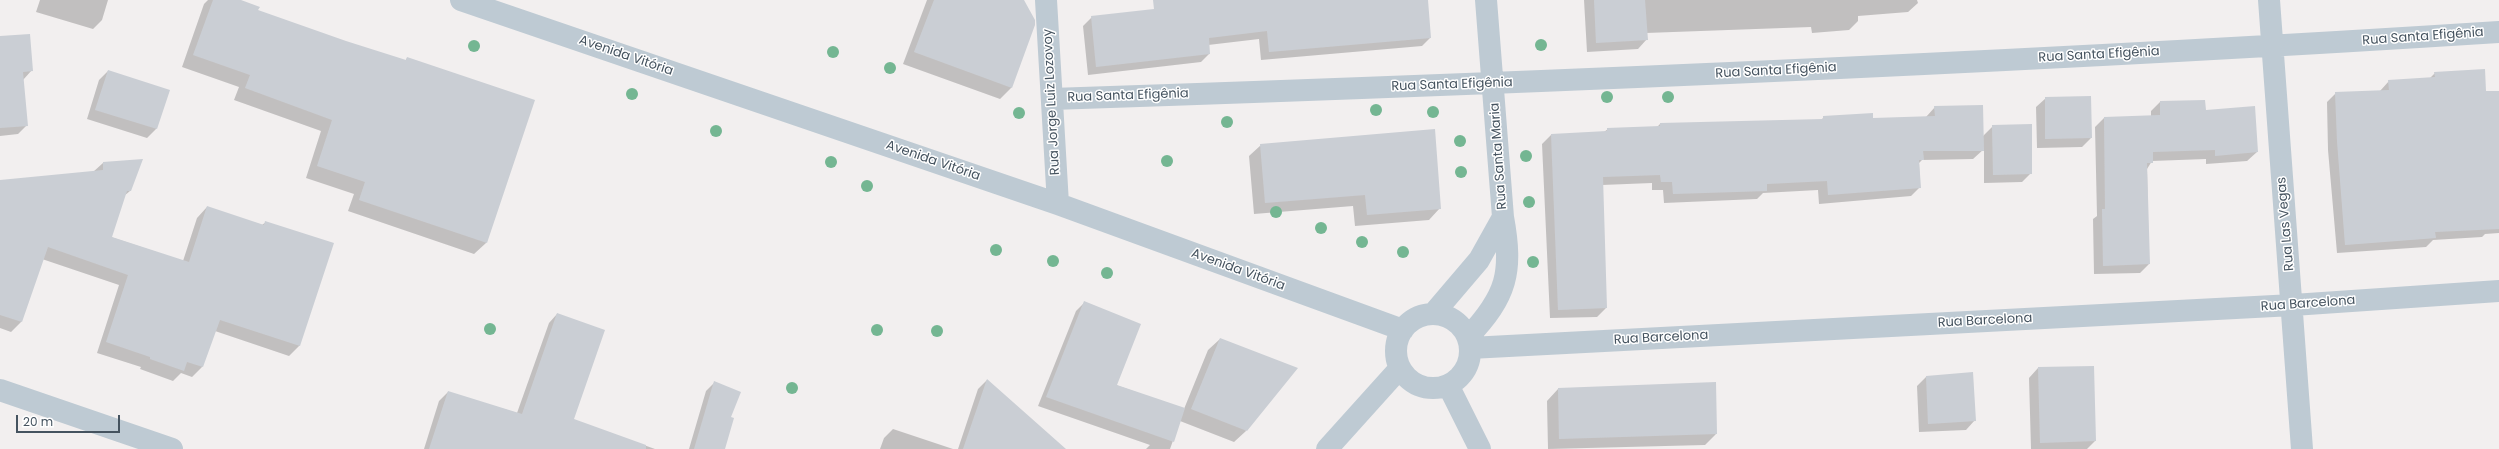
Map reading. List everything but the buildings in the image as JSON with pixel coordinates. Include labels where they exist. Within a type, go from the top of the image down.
[{"type":"street","name":"Avenida Vitória","points":[[461,0],[1058,204],[1403,330]]},
{"type":"street","name":"Rua Jorge Luiz Lozovoy","points":[[1046,0],[1058,204]]},
{"type":"street","name":"Rua Santa Maria","points":[[1433,314],[1479,260],[1503,217],[1494,84],[1486,0]]},
{"type":"street","name":"Rua Las Vegas","points":[[2270,0],[2272,47],[2293,305],[2302,449]]},
{"type":"street","name":"Rua Santa Efigênia","points":[[1052,99],[1494,84],[2272,47],[2499,32]]},
{"type":"street","points":[[1469,342],[1454,320],[1444,315],[1433,314],[1421,316],[1403,330],[1396,349],[1400,368],[1416,384],[1437,388],[1448,385],[1456,380],[1468,366],[1469,342],[1499,298],[1509,248],[1503,217]]},
{"type":"street","name":"Rua Barcelona","points":[[1469,342],[2293,305],[2499,291]]},
{"type":"street","points":[[1327,449],[1400,368]]},
{"type":"street","points":[[1448,385],[1480,449]]},
{"type":"street","points":[[0,390],[172,449]]}]
